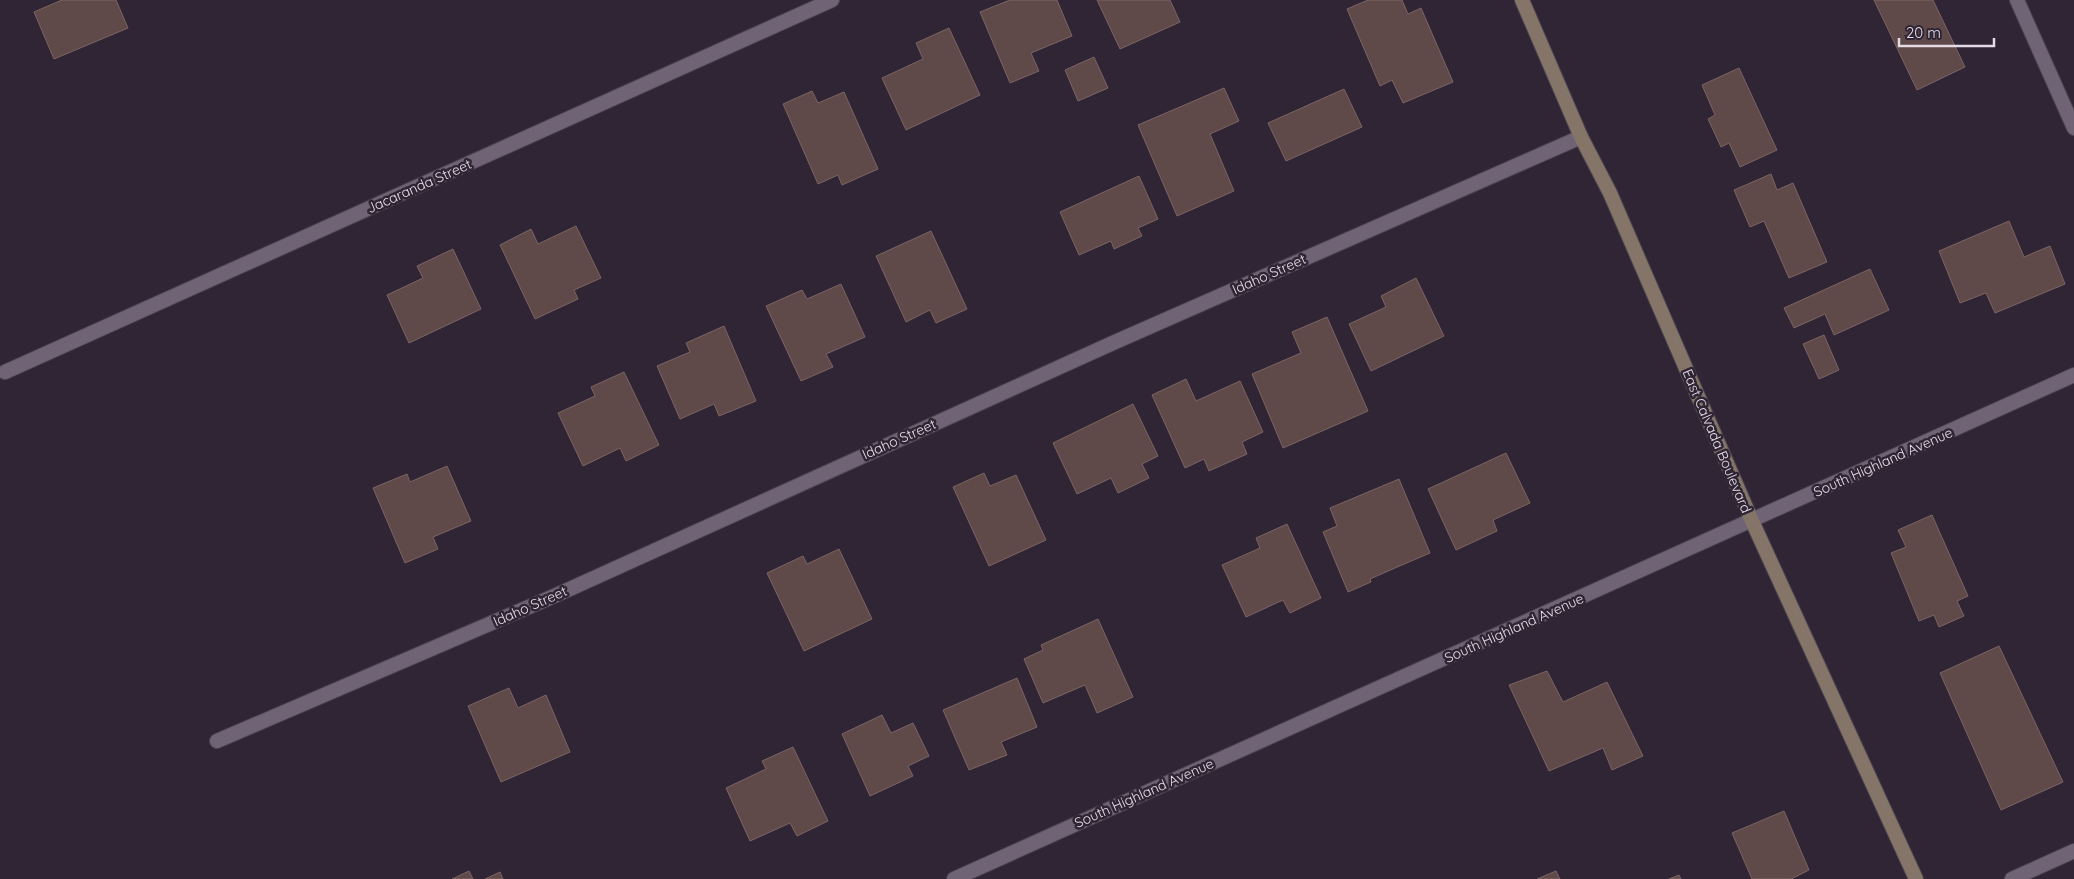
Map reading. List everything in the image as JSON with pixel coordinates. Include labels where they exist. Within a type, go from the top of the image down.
[{"type":"main road","name":"East Calvada Boulevard","points":[[1522,0],[1581,137],[1610,193],[1752,521],[1916,879]]},
{"type":"street","name":"Jacaranda Street","points":[[5,372],[832,0]]},
{"type":"street","points":[[2017,0],[2074,128]]},
{"type":"street","name":"Idaho Street","points":[[217,741],[552,597],[1115,342],[1581,137]]},
{"type":"street","name":"South Highland Avenue","points":[[954,879],[2074,375]]},
{"type":"street","points":[[2012,879],[2074,851]]},
{"type":"building","points":[[62,0],[116,0],[128,28],[54,59],[34,12]]},
{"type":"building","points":[[1010,0],[1057,0],[1072,36],[1031,53],[1039,71],[1010,83],[980,12]]},
{"type":"building","points":[[1097,0],[1170,0],[1180,22],[1120,49]]},
{"type":"building","points":[[1368,0],[1402,0],[1408,14],[1421,8],[1453,82],[1403,103],[1392,80],[1380,86],[1347,9]]},
{"type":"building","points":[[1874,0],[1933,0],[1965,67],[1917,90]]},
{"type":"building","points":[[949,28],[980,95],[906,130],[882,78],[923,59],[916,43]]},
{"type":"building","points":[[1094,57],[1108,88],[1078,101],[1065,70]]},
{"type":"building","points":[[1739,68],[1777,150],[1740,167],[1729,143],[1721,147],[1708,119],[1715,115],[1702,85]]},
{"type":"building","points":[[1224,88],[1239,121],[1210,134],[1234,191],[1177,216],[1138,125]]},
{"type":"building","points":[[1344,89],[1362,127],[1286,161],[1268,123]]},
{"type":"building","points":[[812,91],[818,103],[844,92],[878,169],[842,185],[838,175],[818,184],[783,104]]},
{"type":"building","points":[[1771,174],[1777,190],[1793,183],[1827,262],[1789,278],[1764,221],[1750,227],[1734,190]]},
{"type":"building","points":[[1139,176],[1158,219],[1138,228],[1142,236],[1114,249],[1111,241],[1079,255],[1060,212]]},
{"type":"building","points":[[2009,221],[2024,257],[2050,246],[2065,284],[1995,313],[1986,293],[1960,303],[1939,251]]},
{"type":"building","points":[[576,226],[601,278],[574,290],[578,299],[535,319],[500,245],[531,229],[538,244]]},
{"type":"building","points":[[931,231],[967,309],[936,323],[930,310],[906,322],[876,256]]},
{"type":"building","points":[[453,249],[481,309],[409,343],[387,295],[423,278],[417,266]]},
{"type":"building","points":[[1870,269],[1889,310],[1834,335],[1825,314],[1794,328],[1784,308]]},
{"type":"building","points":[[1416,278],[1444,336],[1371,371],[1349,324],[1386,307],[1381,296]]},
{"type":"building","points":[[841,284],[865,337],[826,354],[833,367],[801,381],[766,306],[802,290],[807,299]]},
{"type":"building","points":[[1327,317],[1368,411],[1283,448],[1252,374],[1301,353],[1292,332]]},
{"type":"building","points":[[724,326],[756,401],[719,416],[714,404],[680,419],[657,366],[690,352],[686,343]]},
{"type":"building","points":[[1824,335],[1839,370],[1819,379],[1803,344]]},
{"type":"building","points":[[624,372],[659,445],[626,461],[620,448],[583,466],[558,413],[595,396],[591,387]]},
{"type":"building","points":[[1186,379],[1196,401],[1240,381],[1263,432],[1242,442],[1247,454],[1209,471],[1204,459],[1185,468],[1152,395]]},
{"type":"building","points":[[1133,404],[1158,456],[1142,464],[1149,478],[1118,493],[1111,478],[1077,494],[1053,443]]},
{"type":"building","points":[[1506,453],[1530,503],[1493,520],[1497,531],[1456,550],[1428,489]]},
{"type":"building","points":[[447,466],[471,521],[433,537],[438,549],[405,563],[373,488],[407,474],[410,482]]},
{"type":"building","points":[[984,473],[990,486],[1016,475],[1046,540],[989,566],[953,487]]},
{"type":"building","points":[[1399,479],[1430,553],[1370,579],[1371,582],[1348,592],[1323,532],[1337,526],[1330,508]]},
{"type":"building","points":[[1932,515],[1968,596],[1957,601],[1964,616],[1939,627],[1934,615],[1919,621],[1891,553],[1906,547],[1898,530]]},
{"type":"building","points":[[1287,524],[1321,598],[1290,613],[1283,600],[1246,617],[1222,565],[1260,548],[1256,538]]},
{"type":"building","points":[[839,549],[872,619],[804,651],[767,573],[803,556],[807,564]]},
{"type":"building","points":[[1098,619],[1133,697],[1097,713],[1085,685],[1043,703],[1024,659],[1043,650],[1041,645]]},
{"type":"building","points":[[1999,646],[2063,782],[2001,810],[1940,673]]},
{"type":"building","points":[[1547,671],[1563,702],[1607,682],[1643,756],[1612,770],[1603,748],[1549,771],[1509,685]]},
{"type":"building","points":[[1017,678],[1037,727],[1001,742],[1007,755],[969,770],[943,710]]},
{"type":"building","points":[[509,688],[518,708],[546,695],[570,752],[501,782],[468,706]]},
{"type":"building","points":[[882,715],[891,733],[913,723],[929,756],[908,766],[913,776],[870,796],[842,734]]},
{"type":"building","points":[[793,747],[828,821],[797,836],[790,823],[750,841],[726,788],[766,769],[762,761]]},
{"type":"building","points":[[1784,811],[1809,870],[1791,879],[1752,879],[1732,833]]},
{"type":"building","points":[[469,871],[473,879],[452,879]]},
{"type":"building","points":[[1556,871],[1560,879],[1537,879]]},
{"type":"building","points":[[500,872],[503,879],[485,879]]},
{"type":"building","points":[[1679,875],[1681,879],[1669,879]]}]
